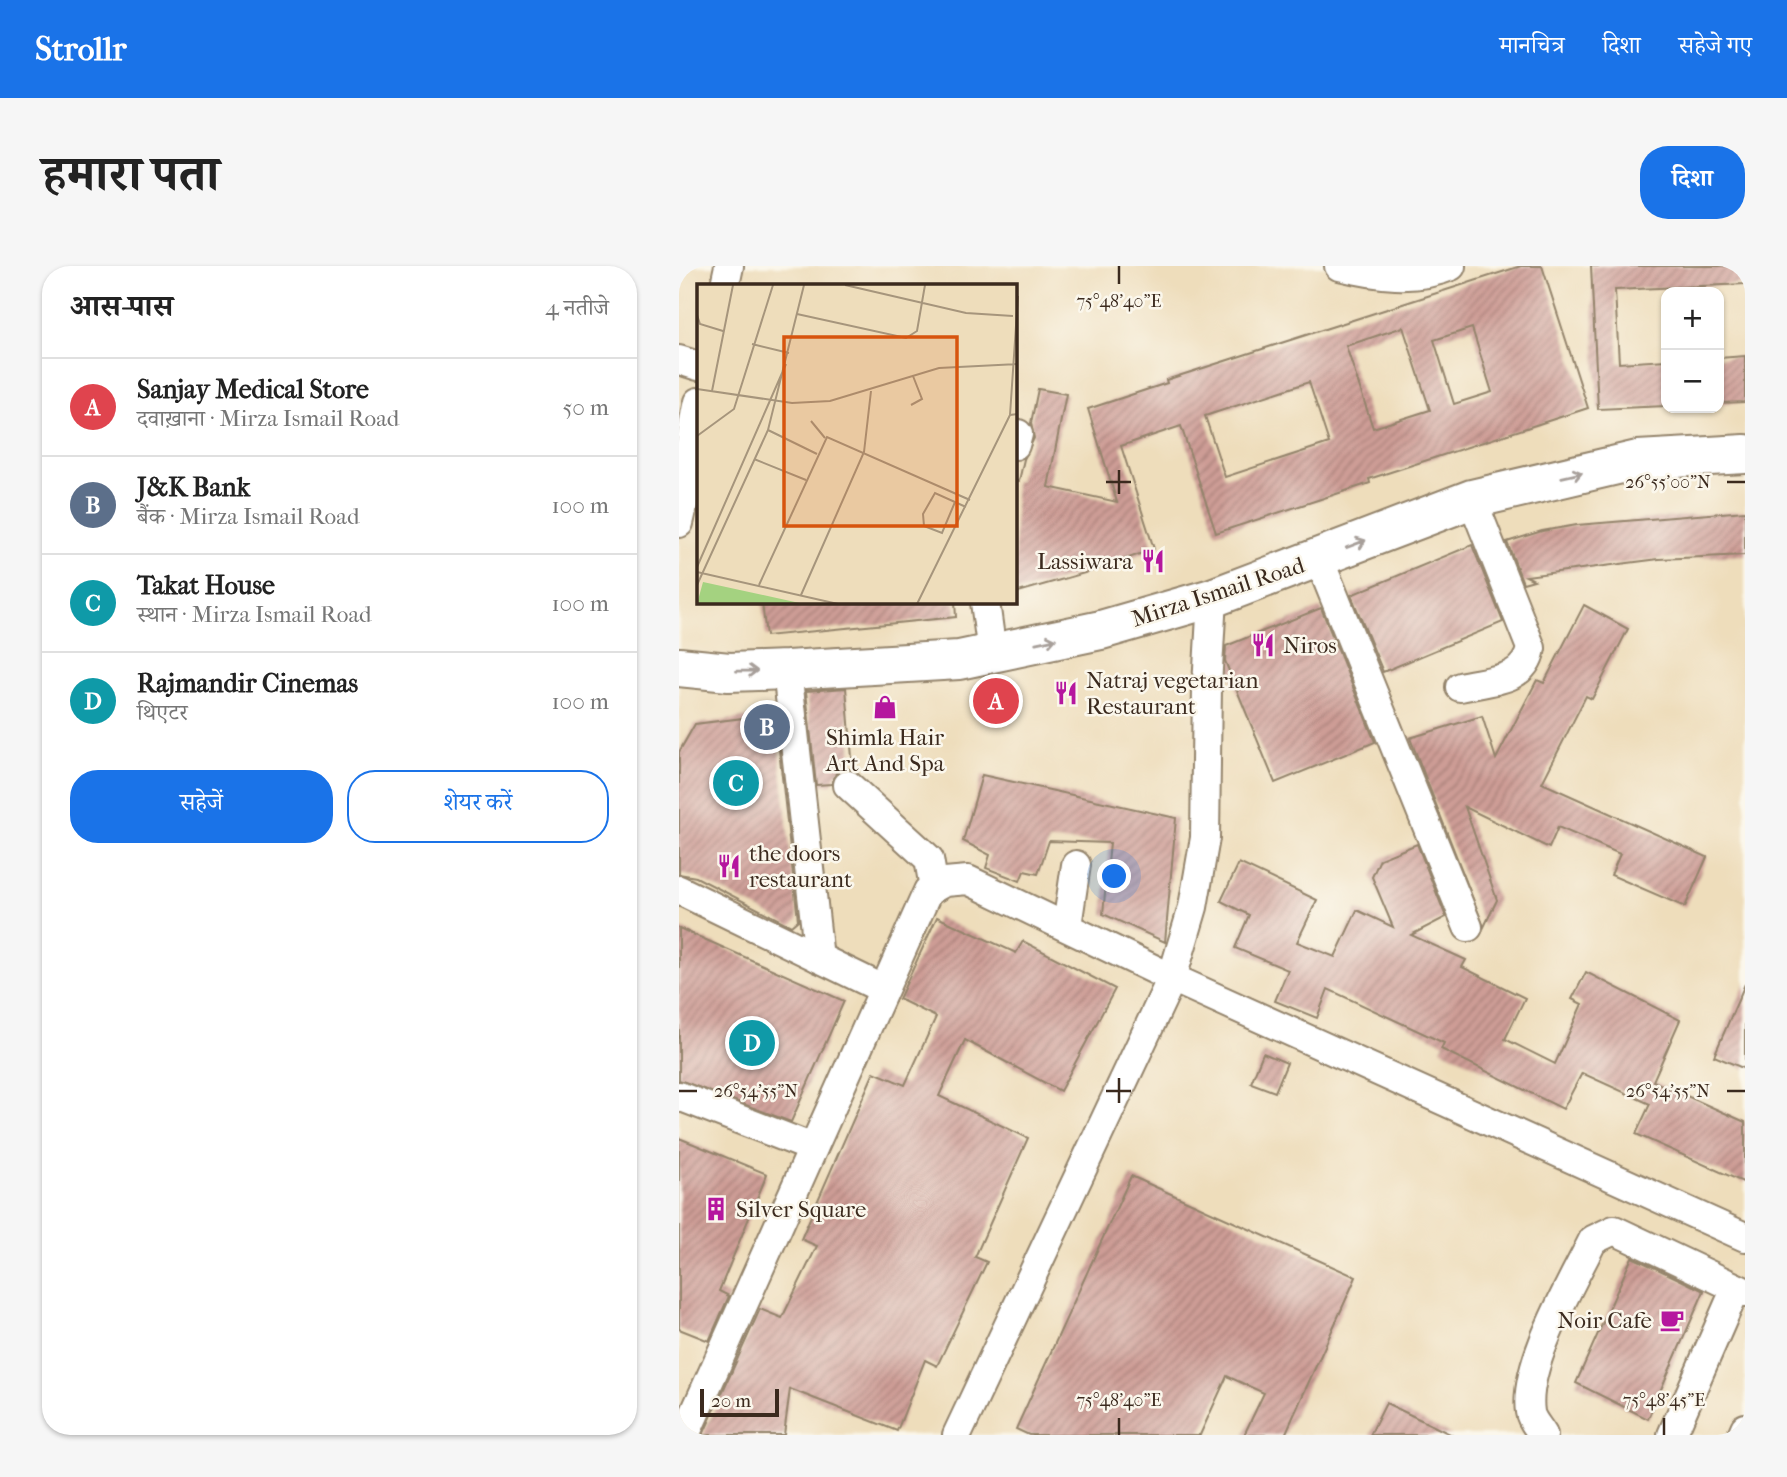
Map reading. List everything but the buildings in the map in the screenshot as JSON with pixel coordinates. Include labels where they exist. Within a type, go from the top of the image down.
[{"type":"highway","name":"Mirza Ismail Road","points":[[679,667],[729,672],[960,660],[1101,630],[1212,598],[1472,499],[1638,460],[1745,454]]},
{"type":"street","points":[[725,284],[729,266]]},
{"type":"street","points":[[1339,266],[1370,274],[1429,275],[1451,266]]},
{"type":"street","points":[[679,360],[697,366]]},
{"type":"street","points":[[679,523],[686,499],[685,441],[697,405]]},
{"type":"street","points":[[1460,687],[1517,673],[1528,664],[1531,648],[1472,499]]},
{"type":"street","points":[[1319,559],[1468,927]]},
{"type":"street","points":[[957,1435],[1172,978],[1193,907],[1205,838],[1207,686],[1212,598]]},
{"type":"street","points":[[985,604],[992,653]]},
{"type":"street","points":[[787,670],[819,958]]},
{"type":"street","points":[[848,785],[929,859],[934,888]]},
{"type":"street","points":[[1067,926],[1076,865]]},
{"type":"street","points":[[685,1435],[928,891],[944,882],[968,880],[1172,978],[1745,1237]]},
{"type":"street","points":[[679,890],[883,989]]},
{"type":"street","points":[[679,1097],[813,1149]]},
{"type":"street","points":[[1543,1435],[1530,1415],[1529,1386],[1536,1363],[1593,1240],[1613,1230],[1741,1290],[1672,1435]]},
{"type":"street","points":[[1742,1435],[1745,1428]]},
{"type":"place","name":"Lassiwara","points":[[1153,561]]},
{"type":"place","name":"Niros","points":[[1263,645]]},
{"type":"place","name":"Natraj vegetarian Restaurant","points":[[1066,693]]},
{"type":"place","name":"Sanjay Medical Store","points":[[996,701]]},
{"type":"place","name":"Shimla Hair Art And Spa","points":[[885,707]]},
{"type":"place","name":"J&K Bank","points":[[767,727]]},
{"type":"place","name":"Takat House","points":[[736,783]]},
{"type":"place","name":"the doors restaurant","points":[[729,866]]},
{"type":"place","name":"Rajmandir Cinemas","points":[[752,1043]]},
{"type":"place","name":"Silver Square","points":[[716,1209]]},
{"type":"place","name":"Noir Cafe","points":[[1672,1320]]}]
